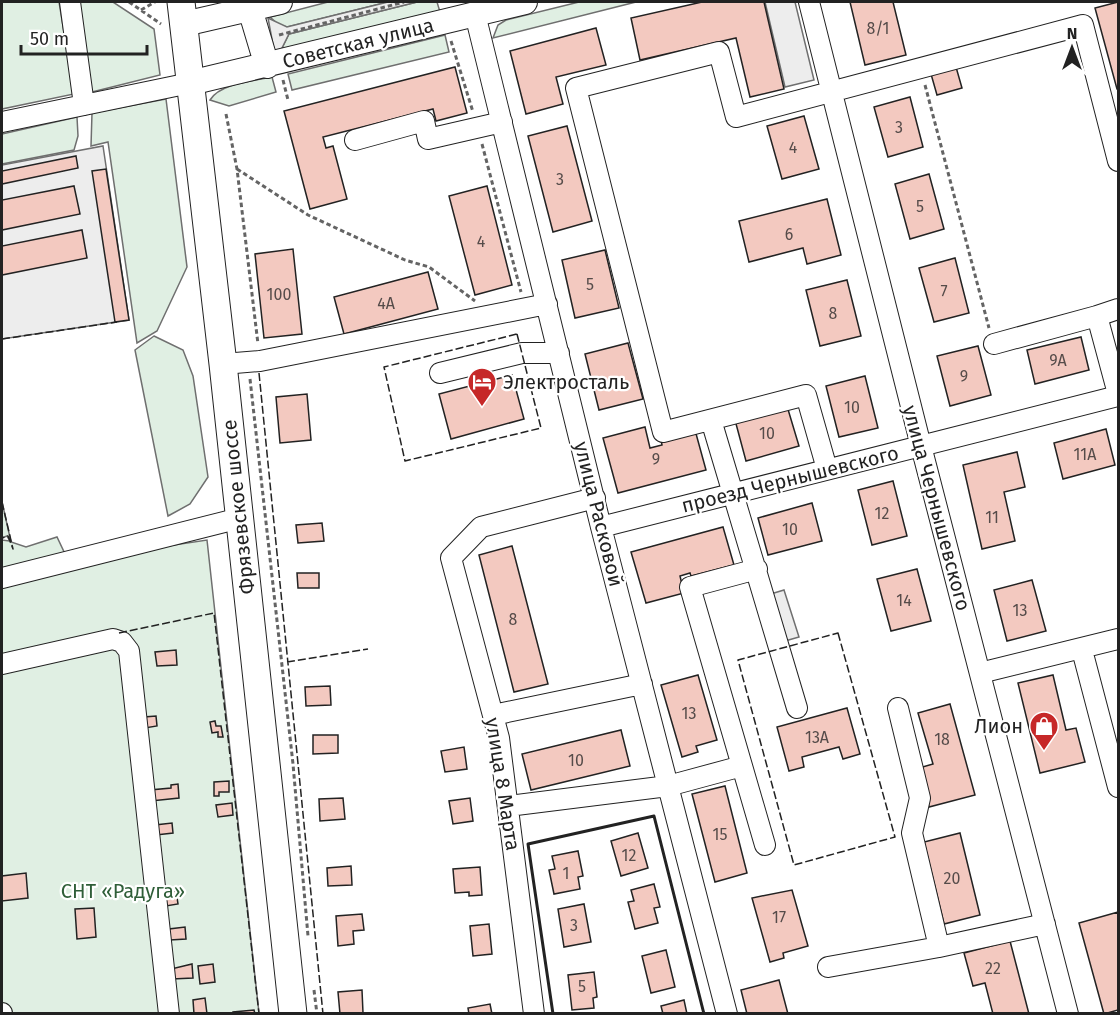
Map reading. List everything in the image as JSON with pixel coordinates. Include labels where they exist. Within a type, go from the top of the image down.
[{"type":"highway","name":"Фрязевское шоссе","points":[[176,17],[244,362],[240,519],[293,1014]]},
{"type":"main road","points":[[176,17],[280,2]]},
{"type":"main road","name":"Советская улица","points":[[190,83],[525,2]]},
{"type":"main road","points":[[247,5],[267,66]]},
{"type":"street","points":[[70,2],[84,105]]},
{"type":"street","name":"улица Чернышевского","points":[[809,2],[1068,1014]]},
{"type":"street","name":"улица Расковой","points":[[475,14],[601,527],[727,1014]]},
{"type":"street","points":[[827,469],[806,395],[663,432],[576,88],[719,52],[736,117],[1083,25],[1119,161]]},
{"type":"street","points":[[2,122],[190,83]]},
{"type":"street","points":[[355,140],[424,122],[428,139],[502,122]]},
{"type":"street","points":[[244,362],[547,304]]},
{"type":"street","points":[[994,344],[1119,309]]},
{"type":"street","points":[[1097,316],[1119,395]]},
{"type":"street","points":[[440,373],[522,353],[560,353]]},
{"type":"street","name":"проезд Чернышевского","points":[[601,527],[1119,395]]},
{"type":"street","points":[[711,420],[797,708]]},
{"type":"street","name":"улица 8 Марта","points":[[534,1014],[500,738],[452,558],[481,527],[595,498]]},
{"type":"street","points":[[2,578],[240,519]]},
{"type":"street","points":[[756,569],[690,587],[765,846]]},
{"type":"street","points":[[2,664],[113,639],[122,642],[129,651],[170,1014]]},
{"type":"street","points":[[980,674],[1119,639]]},
{"type":"street","points":[[1082,650],[1119,787]]},
{"type":"street","points":[[493,715],[642,684]]},
{"type":"street","points":[[897,708],[920,798],[912,833],[939,947]]},
{"type":"street","points":[[508,806],[668,786],[742,766]]},
{"type":"street","points":[[828,967],[939,947],[1045,924]]},
{"type":"path","points":[[129,2],[141,10],[176,17]]},
{"type":"path","points":[[141,10],[155,2]]},
{"type":"path","points":[[272,36],[404,2]]},
{"type":"path","points":[[456,58],[478,128],[526,309]]},
{"type":"path","points":[[920,69],[994,344]]},
{"type":"path","points":[[226,114],[237,169],[244,362],[291,753],[309,942]]},
{"type":"path","points":[[237,169],[308,215],[405,260],[429,267],[477,302]]},
{"type":"path","points":[[313,983],[317,1014]]},
{"type":"green space","points":[[2,2],[59,2],[74,94],[2,109]]},
{"type":"green space","points":[[76,2],[113,2],[154,29],[160,75],[88,93]]},
{"type":"green space","points":[[328,2],[388,2],[287,27],[279,25],[270,17]]},
{"type":"green space","points":[[417,2],[437,2],[440,12],[280,52],[289,34]]},
{"type":"green space","points":[[579,2],[636,2],[493,38],[498,25],[506,20]]},
{"type":"green space","points":[[445,35],[449,52],[292,90],[288,74]]},
{"type":"green space","points":[[272,77],[276,92],[229,106],[210,100],[215,94],[229,86]]},
{"type":"green space","points":[[166,99],[187,267],[157,331],[137,343],[108,142],[91,146],[92,113]]},
{"type":"green space","points":[[77,117],[78,136],[74,150],[2,164],[2,134]]},
{"type":"green space","points":[[154,336],[183,350],[193,376],[208,477],[190,504],[168,516],[135,350]]},
{"type":"green space","points":[[2,502],[11,542],[26,547],[57,537],[66,556],[2,572],[2,540],[10,541],[7,536],[2,538]]},
{"type":"green space","name":"СНТ «Радуга»","points":[[207,540],[259,1013],[2,1014],[2,587],[134,551]]},
{"type":"shaded area","points":[[388,2],[417,2],[289,34],[280,52],[274,50],[268,18],[287,27]]},
{"type":"shaded area","points":[[765,2],[795,2],[814,80],[785,87]]},
{"type":"shaded area","points":[[103,146],[129,320],[2,339],[2,165]]},
{"type":"shaded area","points":[[784,590],[799,637],[778,643],[764,596]]},
{"type":"building","points":[[702,2],[764,2],[784,89],[750,97],[736,38],[640,60],[631,18]]},
{"type":"building","points":[[850,2],[893,2],[906,55],[865,65]]},
{"type":"building","points":[[1118,2],[1118,89],[1117,89],[1095,8]]},
{"type":"building","points":[[596,28],[606,65],[556,77],[563,104],[526,114],[510,51]]},
{"type":"building","points":[[455,67],[467,113],[436,121],[433,109],[323,137],[326,148],[333,146],[347,199],[310,209],[284,111]]},
{"type":"building","points":[[956,67],[962,88],[937,95],[931,74]]},
{"type":"building","points":[[910,97],[923,147],[888,157],[874,107]]},
{"type":"building","points":[[804,116],[819,169],[782,179],[767,126]]},
{"type":"building","points":[[567,126],[592,221],[553,232],[528,136]]},
{"type":"building","points":[[76,156],[78,168],[2,184],[2,171]]},
{"type":"building","points":[[106,169],[129,320],[115,322],[92,171]]},
{"type":"building","points":[[929,174],[944,229],[910,239],[895,184]]},
{"type":"building","points":[[74,186],[80,214],[2,230],[2,200]]},
{"type":"building","points":[[487,186],[512,285],[475,295],[449,196]]},
{"type":"building","points":[[827,199],[841,255],[807,264],[803,248],[749,262],[739,221]]},
{"type":"building","points":[[82,230],[87,258],[2,275],[2,246]]},
{"type":"building","points":[[293,249],[302,334],[264,338],[255,254]]},
{"type":"building","points":[[605,250],[619,308],[575,318],[562,260]]},
{"type":"building","points":[[955,258],[969,313],[934,322],[919,268]]},
{"type":"building","points":[[428,272],[438,309],[344,334],[334,297]]},
{"type":"building","points":[[847,280],[861,336],[820,346],[806,290]]},
{"type":"building","points":[[1081,337],[1089,370],[1035,384],[1027,350]]},
{"type":"building","points":[[628,343],[643,399],[599,410],[585,354]]},
{"type":"building","points":[[978,346],[991,395],[950,406],[937,356]]},
{"type":"building","name":"Электросталь","points":[[512,375],[524,419],[451,439],[439,394]]},
{"type":"building","points":[[865,376],[878,428],[839,437],[826,386]]},
{"type":"building","points":[[307,394],[311,440],[280,443],[276,397]]},
{"type":"building","points":[[787,406],[799,446],[746,461],[735,420]]},
{"type":"building","points":[[645,427],[650,448],[662,445],[661,440],[695,430],[706,470],[618,493],[603,438]]},
{"type":"building","points":[[1106,429],[1115,465],[1063,479],[1054,443]]},
{"type":"building","points":[[1017,452],[1025,487],[1004,492],[1015,541],[982,549],[963,465]]},
{"type":"building","points":[[893,481],[907,536],[872,545],[858,490]]},
{"type":"building","points":[[812,503],[822,541],[768,555],[758,518]]},
{"type":"building","points":[[322,523],[324,541],[298,543],[296,525]]},
{"type":"building","points":[[723,527],[734,565],[691,576],[690,573],[680,576],[684,593],[646,603],[631,552]]},
{"type":"building","points":[[512,546],[548,684],[514,692],[479,555]]},
{"type":"building","points":[[917,569],[931,621],[891,631],[877,579]]},
{"type":"building","points":[[297,573],[319,573],[319,588],[298,588]]},
{"type":"building","points":[[1032,580],[1046,631],[1007,641],[994,590]]},
{"type":"building","points":[[176,650],[177,665],[157,666],[155,652]]},
{"type":"building","points":[[698,675],[717,740],[696,746],[698,752],[682,757],[661,685]]},
{"type":"building","points":[[1053,675],[1066,730],[1076,728],[1085,762],[1040,773],[1018,683]]},
{"type":"building","points":[[330,686],[331,705],[306,706],[305,687]]},
{"type":"building","points":[[950,704],[975,795],[929,807],[919,768],[933,764],[918,713]]},
{"type":"building","points":[[847,708],[860,754],[843,759],[839,747],[802,757],[804,767],[789,771],[777,727]]},
{"type":"building","points":[[156,716],[157,726],[145,728],[144,717]]},
{"type":"building","points":[[215,721],[216,726],[221,726],[223,737],[218,737],[218,732],[212,733],[210,722]]},
{"type":"building","points":[[621,730],[630,766],[531,790],[522,754]]},
{"type":"building","points":[[313,735],[338,735],[338,753],[313,754]]},
{"type":"building","points":[[464,747],[467,769],[445,772],[441,751]]},
{"type":"building","points":[[229,781],[229,792],[219,792],[219,796],[214,796],[214,782]]},
{"type":"building","points":[[178,784],[179,798],[151,801],[150,790],[171,788],[171,785]]},
{"type":"building","points":[[725,786],[747,873],[715,882],[692,794]]},
{"type":"building","points":[[343,798],[345,819],[320,821],[319,799]]},
{"type":"building","points":[[470,798],[473,821],[453,824],[449,801]]},
{"type":"building","points":[[232,803],[233,815],[218,817],[216,805]]},
{"type":"building","points":[[172,823],[173,833],[156,835],[155,825]]},
{"type":"building","points":[[638,833],[648,868],[621,876],[611,841]]},
{"type":"building","points":[[960,833],[980,915],[944,924],[924,842]]},
{"type":"building","points":[[578,851],[583,876],[578,877],[580,889],[554,894],[549,870],[555,869],[552,856]]},
{"type":"building","points":[[351,866],[352,885],[328,886],[327,868]]},
{"type":"building","points":[[480,867],[482,895],[469,896],[469,892],[455,893],[453,869]]},
{"type":"building","points":[[26,873],[28,898],[2,901],[2,876]]},
{"type":"building","points":[[654,884],[660,907],[654,908],[658,923],[635,929],[628,902],[634,901],[631,890]]},
{"type":"building","points":[[792,890],[808,946],[783,953],[784,958],[770,962],[752,898]]},
{"type":"building","points":[[176,891],[178,904],[166,906],[164,893]]},
{"type":"building","points":[[584,904],[591,942],[564,947],[558,909]]},
{"type":"building","points":[[94,908],[96,937],[77,939],[75,909]]},
{"type":"building","points":[[1118,912],[1118,1010],[1104,1014],[1079,923]]},
{"type":"building","points":[[362,914],[364,930],[353,931],[354,944],[338,946],[336,916]]},
{"type":"building","points":[[489,924],[492,954],[473,956],[470,926]]},
{"type":"building","points":[[185,927],[186,939],[170,940],[169,929]]},
{"type":"building","points":[[1010,941],[1029,1014],[993,1014],[985,983],[973,986],[964,953]]},
{"type":"building","points":[[666,950],[675,987],[651,993],[642,956]]},
{"type":"building","points":[[192,964],[193,978],[172,979],[171,969]]},
{"type":"building","points":[[213,964],[215,982],[200,984],[198,966]]},
{"type":"building","points":[[594,972],[597,997],[593,998],[594,1008],[572,1010],[568,975]]},
{"type":"building","points":[[779,980],[788,1014],[747,1014],[741,990]]},
{"type":"building","points":[[362,990],[363,1013],[340,1014],[338,992]]},
{"type":"building","points":[[205,998],[207,1014],[194,1014],[193,1000]]},
{"type":"building","points":[[684,1000],[687,1014],[663,1014],[661,1006]]},
{"type":"building","points":[[490,1004],[492,1014],[469,1014],[468,1008]]},
{"type":"building","points":[[254,1010],[255,1014],[233,1014],[233,1012]]},
{"type":"fence","points":[[2,339],[117,322]]},
{"type":"fence","points":[[517,334],[541,428],[405,461],[384,367],[517,334]]},
{"type":"fence","points":[[259,373],[323,1014]]},
{"type":"fence","points":[[2,502],[13,549],[8,536],[2,538]]},
{"type":"fence","points":[[119,633],[214,613],[259,1014]]},
{"type":"fence","points":[[838,633],[895,837],[794,865],[738,660],[838,633]]},
{"type":"fence","points":[[287,662],[368,649]]},
{"type":"wall","points":[[553,1014],[528,844],[654,816],[704,1014]]},
{"type":"place","name":"Электросталь","points":[[482,408]]},
{"type":"place","name":"Лион","points":[[1044,752]]}]
